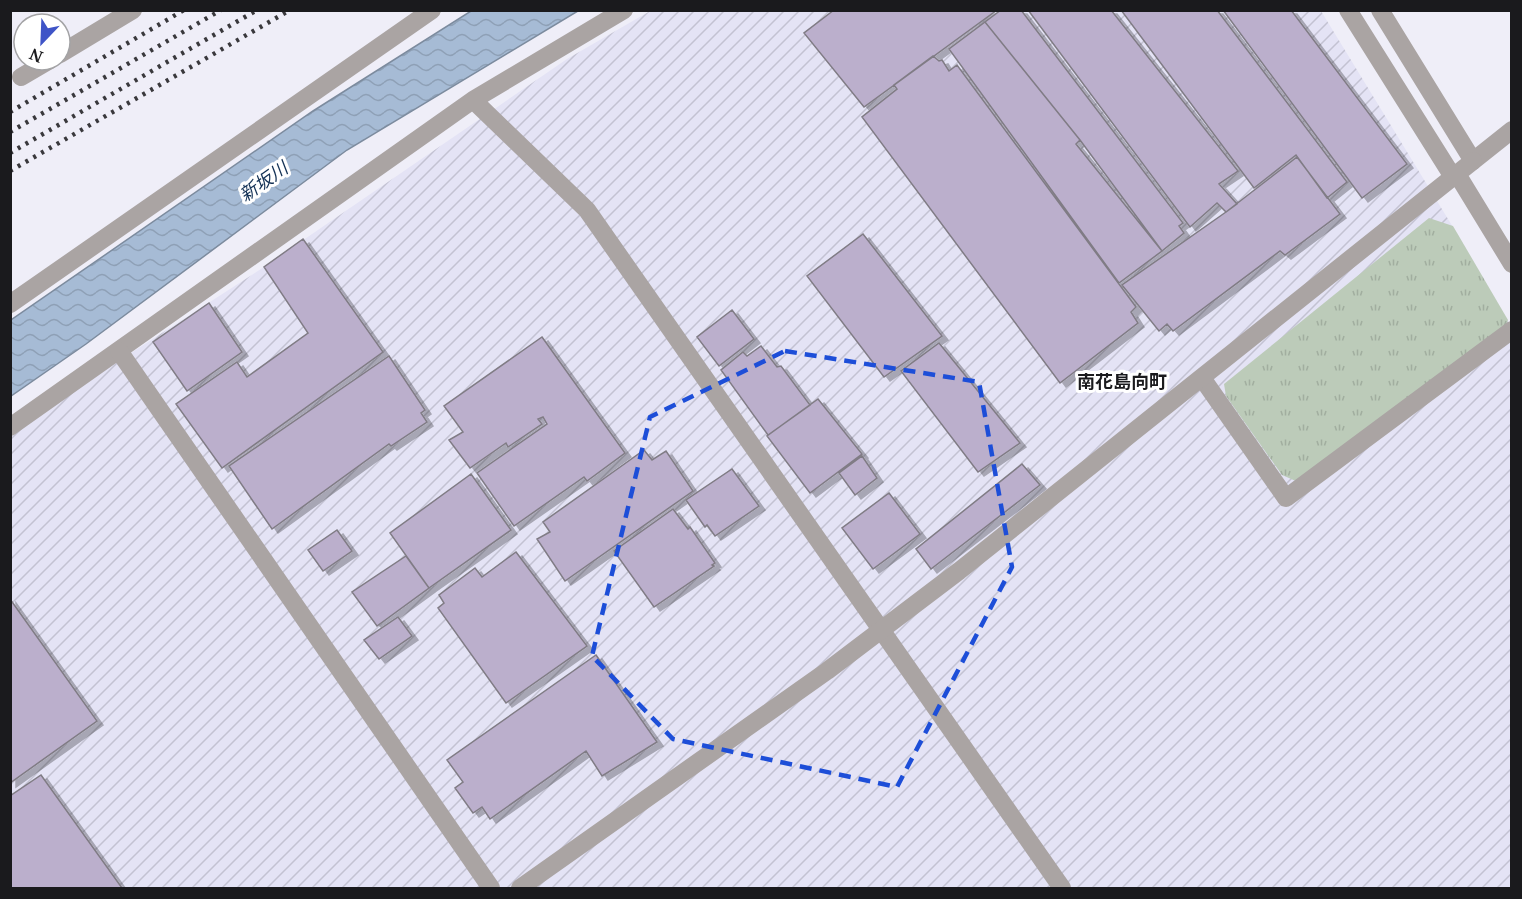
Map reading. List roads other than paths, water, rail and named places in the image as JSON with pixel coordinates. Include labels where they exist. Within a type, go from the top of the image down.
[{"type":"street","points":[[72,47],[133,10]]},
{"type":"street","points":[[10,304],[432,10]]},
{"type":"street","points":[[10,427],[473,100],[624,10]]},
{"type":"street","points":[[1348,10],[1512,264]]},
{"type":"street","points":[[1380,10],[1473,161]]},
{"type":"street","points":[[21,77],[30,72]]},
{"type":"street","points":[[473,100],[586,210],[1062,888]]},
{"type":"street","points":[[520,888],[880,631],[959,571],[1512,130]]},
{"type":"street","points":[[1203,378],[1286,498],[1512,330]]},
{"type":"street","points":[[119,351],[491,888]]},
{"type":"water","name":"新坂川","points":[[471,11],[578,11],[347,150],[86,344],[11,396],[11,320],[313,111]]},
{"type":"railway","points":[[10,112],[184,10]]},
{"type":"railway","points":[[10,132],[221,10]]},
{"type":"railway","points":[[10,153],[257,10]]},
{"type":"railway","points":[[10,171],[290,10]]},
{"type":"district","name":"南花島向町","points":[[1122,381]]}]
